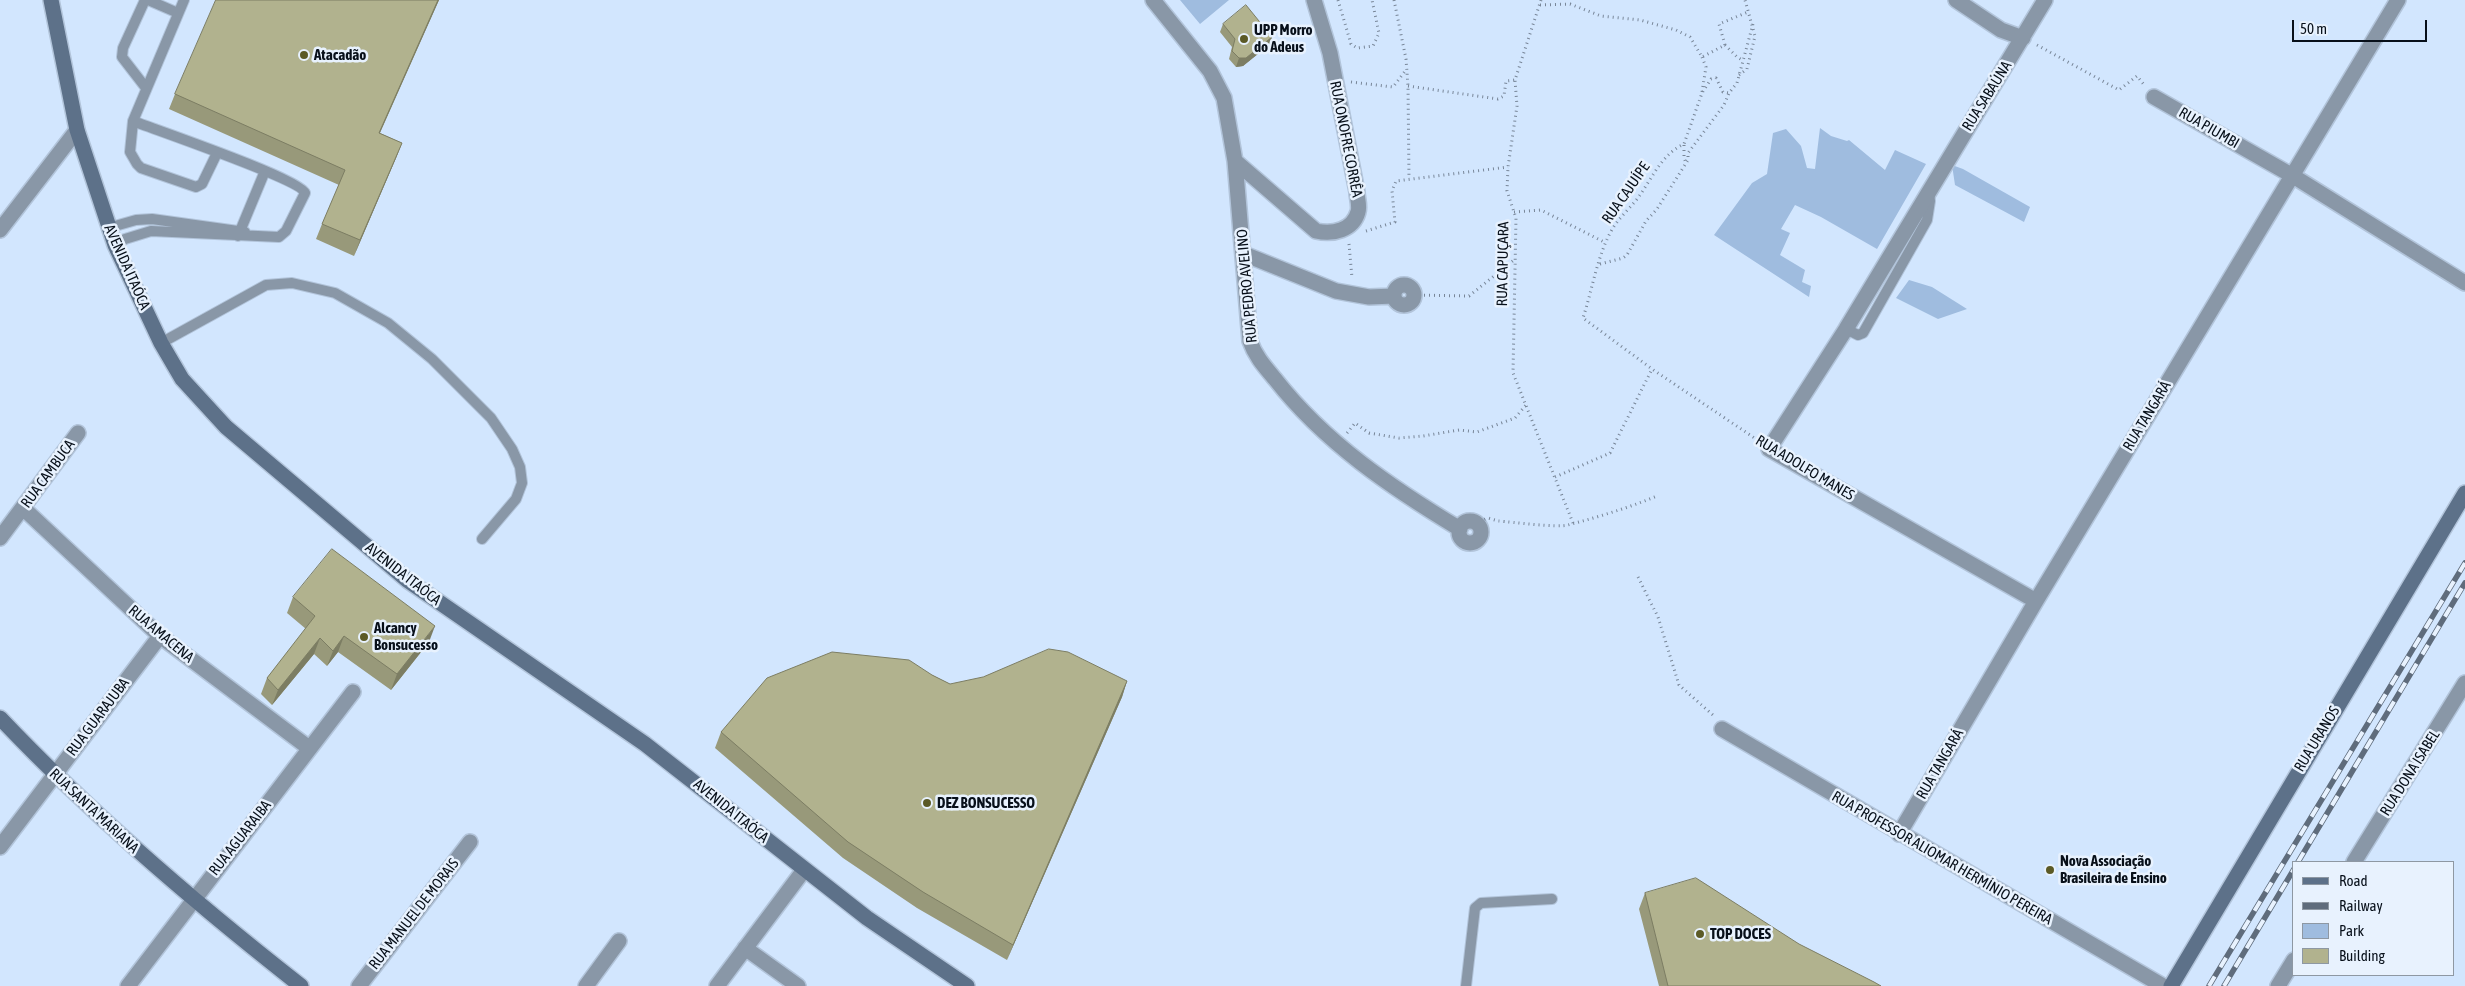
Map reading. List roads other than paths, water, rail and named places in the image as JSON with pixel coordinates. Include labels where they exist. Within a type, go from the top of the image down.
[{"type":"main road","name":"AVENIDA ITAÓCA","points":[[51,0],[77,130],[108,228],[162,343],[182,379],[226,427],[407,580],[645,744],[804,870],[930,963],[967,986]]},
{"type":"main road","name":"RUA URANOS","points":[[2171,986],[2465,493]]},
{"type":"main road","name":"RUA SANTA MARIANA","points":[[0,718],[54,776],[160,872],[301,986]]},
{"type":"street","name":"RUA PEDRO AVELINO","points":[[1153,0],[1218,82],[1228,112],[1244,254],[1250,341],[1261,362],[1288,396],[1338,445],[1388,484],[1460,529],[1467,522],[1476,523]]},
{"type":"street","name":"RUA ONOFRE CORRÊA","points":[[1235,161],[1308,226],[1326,233],[1343,230],[1354,221],[1359,210],[1330,53],[1314,0]]},
{"type":"street","points":[[1956,0],[2001,30],[2023,38]]},
{"type":"street","name":"RUA SABAÚNA","points":[[1770,449],[1846,330],[2045,0]]},
{"type":"street","name":"RUA TANGARÁ","points":[[1899,834],[2036,601],[2398,0]]},
{"type":"street","name":"RUA PIUMBI","points":[[2154,97],[2293,176],[2465,283]]},
{"type":"street","points":[[0,230],[77,130]]},
{"type":"street","points":[[1244,254],[1336,291],[1354,296],[1394,296],[1396,289],[1404,285],[1412,289],[1414,295]]},
{"type":"street","name":"RUA CAMBUCA","points":[[0,538],[78,433]]},
{"type":"street","name":"RUA ADOLFO MANES","points":[[1770,449],[2036,601]]},
{"type":"street","name":"RUA AMACENA","points":[[23,508],[160,636],[309,748]]},
{"type":"street","name":"RUA GUARAJUBA","points":[[0,846],[160,636]]},
{"type":"street","name":"RUA DONA ISABEL","points":[[2355,861],[2465,683]]},
{"type":"street","name":"RUA AGUARAIBA","points":[[128,986],[353,692]]},
{"type":"street","name":"RUA PROFESSOR ALIOMAR HERMÍNIO PEREIRA","points":[[1722,729],[1899,834],[2163,986]]},
{"type":"street","name":"RUA MANUEL DE MORAIS","points":[[359,986],[470,842]]},
{"type":"street","points":[[717,986],[804,870]]},
{"type":"street","points":[[586,986],[619,941]]},
{"type":"street","points":[[746,948],[798,986]]},
{"type":"street","points":[[2278,986],[2292,963]]},
{"type":"lane","points":[[146,88],[122,57],[123,48],[146,0],[178,13]]},
{"type":"lane","points":[[184,0],[133,121],[130,152],[141,168],[196,187],[202,184],[217,153]]},
{"type":"lane","points":[[115,245],[135,235],[151,231],[239,234],[279,238],[286,231],[305,193],[300,187],[265,171],[133,121]]},
{"type":"lane","points":[[239,234],[265,171]]},
{"type":"lane","points":[[108,228],[136,220],[152,219],[239,234]]},
{"type":"lane","points":[[162,343],[266,285],[292,283],[334,293],[388,324],[432,358],[491,418],[512,449],[520,467],[522,483],[516,499],[482,539]]},
{"type":"lane","points":[[1466,986],[1474,908],[1480,903],[1552,899]]},
{"type":"railway","points":[[2209,986],[2465,563]]},
{"type":"railway","points":[[2299,861],[2465,583]]},
{"type":"railway","points":[[2224,986],[2292,872]]},
{"type":"place","name":"UPP Morro do Adeus","points":[[1244,39]]},
{"type":"place","name":"Atacadão","points":[[304,55]]},
{"type":"place","name":"Alcancy Bonsucesso","points":[[364,637]]},
{"type":"place","name":"DEZ BONSUCESSO","points":[[927,803]]},
{"type":"place","name":"Nova Associação Brasileira de Ensino","points":[[2050,870]]},
{"type":"place","name":"TOP DOCES","points":[[1700,934]]}]
